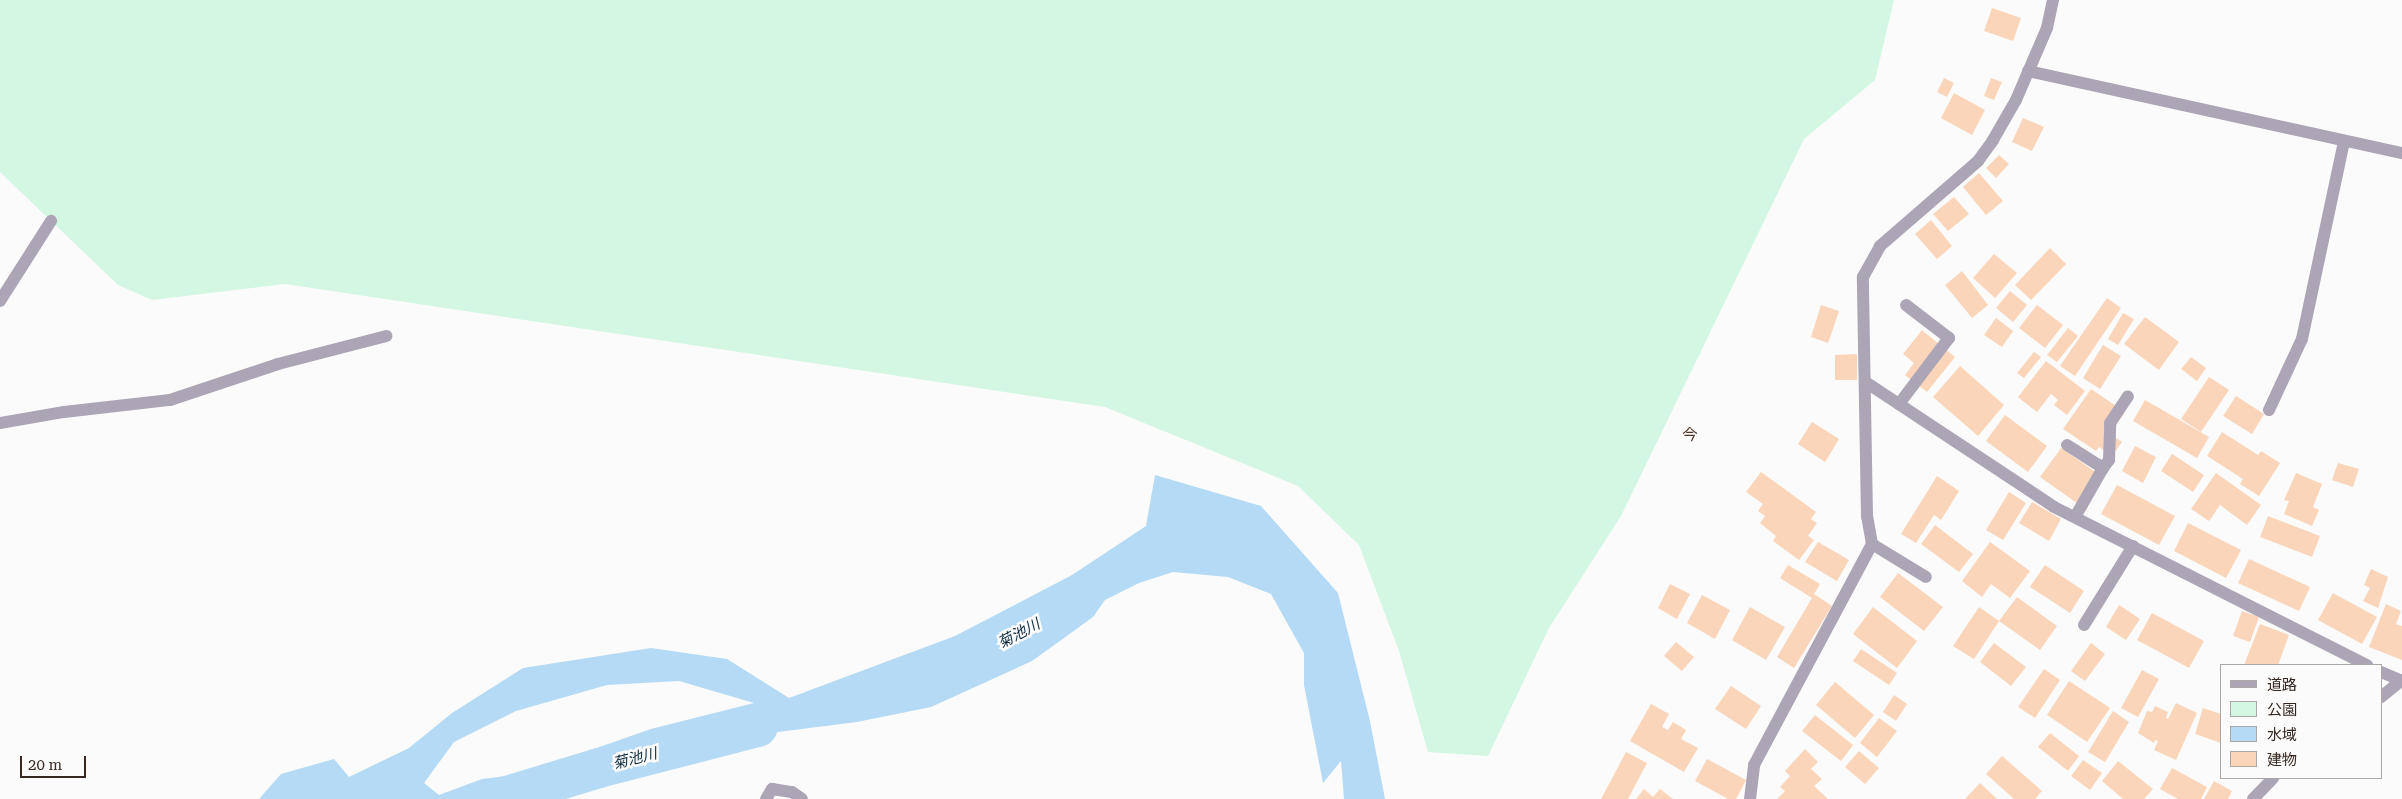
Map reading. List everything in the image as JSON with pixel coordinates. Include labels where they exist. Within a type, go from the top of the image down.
[{"type":"street","points":[[1750,799],[1754,765],[1872,544],[1867,517],[1867,384],[1862,309],[1863,277],[1880,246],[1978,161],[2011,108],[2047,28],[2053,0]]},
{"type":"street","points":[[2028,71],[2402,153]]},
{"type":"street","points":[[2269,410],[2302,340],[2344,141]]},
{"type":"street","points":[[0,301],[51,221]]},
{"type":"street","points":[[1899,404],[1949,338],[1906,305]]},
{"type":"street","points":[[0,423],[64,412],[170,400],[278,364],[386,336]]},
{"type":"street","points":[[1867,384],[2054,507],[2365,664]]},
{"type":"street","points":[[2075,517],[2109,460],[2110,423],[2128,396]]},
{"type":"street","points":[[2067,445],[2103,468]]},
{"type":"street","points":[[1872,544],[1926,577]]},
{"type":"street","points":[[2084,625],[2133,546]]},
{"type":"street","points":[[2382,672],[2402,681],[2382,696]]},
{"type":"street","points":[[2253,799],[2272,779]]},
{"type":"street","points":[[766,799],[772,789],[792,792],[802,799]]},
{"type":"green space","points":[[0,0],[1894,0],[1875,80],[1804,139],[1621,516],[1549,628],[1488,756],[1428,752],[1399,651],[1359,545],[1298,486],[1105,407],[285,284],[152,300],[118,285],[0,172]]},
{"type":"water","points":[[1155,475],[1261,506],[1338,593],[1370,721],[1385,799],[1344,799],[1341,761],[1323,783],[1304,685],[1304,653],[1271,594],[1228,577],[1173,572],[1139,583],[1105,600],[1093,617],[1032,661],[931,707],[857,722],[603,754],[509,799],[259,799],[281,774],[334,759],[349,777],[409,748],[452,713],[523,668],[651,648],[727,659],[789,698],[955,636],[1072,575],[1146,526]],"holes":[[[679,681],[754,703],[651,729],[522,774],[482,779],[439,795],[424,783],[454,742],[516,711],[607,685]]]},
{"type":"building","points":[[1992,8],[2021,18],[2013,41],[1984,31]]},
{"type":"building","points":[[1944,78],[1954,83],[1947,97],[1937,92]]},
{"type":"building","points":[[1991,78],[2002,82],[1994,100],[1984,96]]},
{"type":"building","points":[[1954,93],[1985,110],[1972,135],[1941,118]]},
{"type":"building","points":[[2023,118],[2044,127],[2032,151],[2012,142]]},
{"type":"building","points":[[1999,155],[2009,164],[1996,178],[1986,168]]},
{"type":"building","points":[[1979,173],[2003,201],[1986,215],[1963,187]]},
{"type":"building","points":[[1954,197],[1969,214],[1948,231],[1933,214]]},
{"type":"building","points":[[1931,220],[1952,246],[1937,259],[1915,234]]},
{"type":"building","points":[[2050,248],[2066,264],[2031,300],[2015,285]]},
{"type":"building","points":[[1994,254],[2017,273],[1995,298],[1973,278]]},
{"type":"building","points":[[1962,271],[1988,305],[1972,318],[1945,285]]},
{"type":"building","points":[[2010,291],[2027,305],[2013,322],[1996,308]]},
{"type":"building","points":[[2107,298],[2121,308],[2075,376],[2060,366]]},
{"type":"building","points":[[1821,305],[1839,311],[1828,343],[1811,337]]},
{"type":"building","points":[[2037,305],[2063,325],[2045,348],[2019,328]]},
{"type":"building","points":[[2123,313],[2134,319],[2118,345],[2108,339]]},
{"type":"building","points":[[2145,317],[2179,342],[2159,370],[2124,344]]},
{"type":"building","points":[[1996,318],[2013,331],[2002,347],[1984,335]]},
{"type":"building","points":[[2068,328],[2078,336],[2057,362],[2047,355]]},
{"type":"building","points":[[1922,330],[1955,357],[1927,392],[1905,375],[1914,363],[1903,354]]},
{"type":"building","points":[[2103,345],[2121,356],[2100,389],[2083,378]]},
{"type":"building","points":[[2034,352],[2041,357],[2024,378],[2017,373]]},
{"type":"building","points":[[1857,354],[1857,380],[1835,380],[1835,355]]},
{"type":"building","points":[[2191,357],[2206,368],[2197,381],[2181,369]]},
{"type":"building","points":[[2046,361],[2085,391],[2067,415],[2054,405],[2058,400],[2051,394],[2037,412],[2018,397]]},
{"type":"building","points":[[1960,366],[2004,405],[1978,436],[1933,397]]},
{"type":"building","points":[[2209,377],[2229,390],[2201,432],[2181,419]]},
{"type":"building","points":[[2091,389],[2125,412],[2110,434],[2122,442],[2112,456],[2099,447],[2096,451],[2063,429]]},
{"type":"building","points":[[2236,396],[2264,414],[2252,434],[2223,416]]},
{"type":"building","points":[[2145,400],[2209,437],[2197,458],[2133,421]]},
{"type":"building","points":[[2005,415],[2047,446],[2028,472],[1986,441]]},
{"type":"building","points":[[1812,422],[1839,439],[1825,462],[1798,444]]},
{"type":"building","points":[[2222,432],[2258,455],[2261,451],[2280,463],[2259,496],[2240,484],[2243,479],[2207,456]]},
{"type":"building","points":[[2135,446],[2156,457],[2143,483],[2122,471]]},
{"type":"building","points":[[2061,448],[2104,478],[2084,508],[2040,477]]},
{"type":"building","points":[[2172,454],[2204,475],[2193,492],[2161,471]]},
{"type":"building","points":[[2338,463],[2359,469],[2353,487],[2332,480]]},
{"type":"building","points":[[1761,472],[1816,512],[1811,519],[1817,523],[1808,536],[1814,540],[1799,560],[1773,541],[1776,536],[1760,523],[1765,516],[1758,511],[1763,504],[1746,492]]},
{"type":"building","points":[[2216,473],[2261,505],[2247,525],[2220,505],[2209,521],[2191,509]]},
{"type":"building","points":[[2296,473],[2322,484],[2313,507],[2319,510],[2312,526],[2284,514],[2289,501],[2284,500]]},
{"type":"building","points":[[1937,476],[1959,491],[1941,520],[1934,515],[1916,543],[1901,534]]},
{"type":"building","points":[[2117,485],[2175,516],[2159,545],[2101,514]]},
{"type":"building","points":[[2009,492],[2026,503],[2003,540],[1986,530]]},
{"type":"building","points":[[2032,502],[2061,519],[2049,541],[2019,523]]},
{"type":"building","points":[[2268,516],[2320,536],[2312,557],[2260,537]]},
{"type":"building","points":[[2188,523],[2241,550],[2226,578],[2174,551]]},
{"type":"building","points":[[1935,525],[1973,554],[1959,572],[1921,544]]},
{"type":"building","points":[[1818,542],[1849,560],[1837,581],[1805,562]]},
{"type":"building","points":[[1990,542],[2030,571],[2010,598],[1991,584],[1982,597],[1962,581]]},
{"type":"building","points":[[2249,559],[2310,587],[2299,611],[2238,583]]},
{"type":"building","points":[[1788,565],[1820,584],[1814,594],[1832,606],[1794,668],[1777,657],[1812,598],[1780,578]]},
{"type":"building","points":[[2045,565],[2084,591],[2070,613],[2030,587]]},
{"type":"building","points":[[2371,569],[2388,577],[2378,608],[2363,601],[2370,588],[2364,585]]},
{"type":"building","points":[[1898,573],[1943,607],[1924,631],[1880,597]]},
{"type":"building","points":[[1670,584],[1690,594],[1677,619],[1658,608]]},
{"type":"building","points":[[2333,593],[2377,617],[2362,644],[2318,620]]},
{"type":"building","points":[[1702,595],[1730,610],[1715,639],[1687,623]]},
{"type":"building","points":[[2017,597],[2057,626],[2040,650],[1999,621]]},
{"type":"building","points":[[2386,604],[2401,611],[2396,624],[2402,626],[2402,660],[2369,647]]},
{"type":"building","points":[[2119,605],[2140,619],[2126,640],[2106,627]]},
{"type":"building","points":[[1750,607],[1785,627],[1766,660],[1732,640]]},
{"type":"building","points":[[1873,607],[1917,641],[1897,668],[1853,634]]},
{"type":"building","points":[[1979,607],[1999,621],[1974,659],[1953,646]]},
{"type":"building","points":[[2242,611],[2259,617],[2250,642],[2233,636]]},
{"type":"building","points":[[2152,613],[2204,641],[2189,668],[2137,640]]},
{"type":"building","points":[[2260,624],[2289,635],[2278,664],[2244,664]]},
{"type":"building","points":[[1676,642],[1694,657],[1682,671],[1664,656]]},
{"type":"building","points":[[1994,643],[2026,667],[2011,686],[1980,662]]},
{"type":"building","points":[[2091,643],[2105,654],[2085,681],[2071,671]]},
{"type":"building","points":[[1861,649],[1897,673],[1889,685],[1853,661]]},
{"type":"building","points":[[2044,669],[2060,680],[2035,718],[2018,707]]},
{"type":"building","points":[[2142,670],[2159,679],[2138,717],[2121,708]]},
{"type":"building","points":[[2069,681],[2110,708],[2087,742],[2047,715]]},
{"type":"building","points":[[1835,682],[1874,715],[1855,738],[1816,705]]},
{"type":"building","points":[[1731,686],[1761,706],[1746,729],[1715,709]]},
{"type":"building","points":[[1894,695],[1907,704],[1896,721],[1883,712]]},
{"type":"building","points":[[2176,703],[2197,713],[2176,760],[2154,750],[2158,741],[2155,740],[2154,743],[2138,733],[2147,711],[2152,712],[2155,706],[2168,712],[2166,718],[2168,719]]},
{"type":"building","points":[[1651,704],[1669,714],[1662,727],[1668,730],[1673,722],[1686,730],[1681,739],[1698,748],[1684,772],[1630,741]]},
{"type":"building","points":[[2203,708],[2220,714],[2220,743],[2195,734]]},
{"type":"building","points":[[2113,711],[2129,722],[2105,762],[2088,752]]},
{"type":"building","points":[[1815,715],[1853,745],[1841,761],[1802,731]]},
{"type":"building","points":[[1879,718],[1897,731],[1877,757],[1860,743]]},
{"type":"building","points":[[2050,733],[2079,756],[2068,771],[2038,747]]},
{"type":"building","points":[[1805,749],[1818,762],[1811,769],[1822,779],[1814,786],[1828,799],[1777,799],[1785,791],[1780,787],[1790,776],[1785,771]]},
{"type":"building","points":[[1859,751],[1879,768],[1865,784],[1845,767]]},
{"type":"building","points":[[1626,752],[1647,763],[1628,799],[1601,799]]},
{"type":"building","points":[[2002,756],[2042,791],[2035,799],[2014,799],[1986,774]]},
{"type":"building","points":[[1707,759],[1746,780],[1736,799],[1728,799],[1695,781]]},
{"type":"building","points":[[2083,760],[2102,773],[2090,790],[2071,776]]},
{"type":"building","points":[[2118,761],[2153,789],[2144,799],[2123,799],[2102,781]]},
{"type":"building","points":[[2172,768],[2207,787],[2201,799],[2178,799],[2160,789]]},
{"type":"building","points":[[2214,781],[2232,791],[2228,799],[2204,799]]},
{"type":"building","points":[[1980,783],[1997,799],[1965,799]]},
{"type":"building","points":[[1644,789],[1653,797],[1660,789],[1673,799],[1636,799]]},
{"type":"waterway","name":"菊池川","points":[[497,799],[599,768],[758,727]]},
{"type":"district","name":"今","points":[[1690,435]]}]
